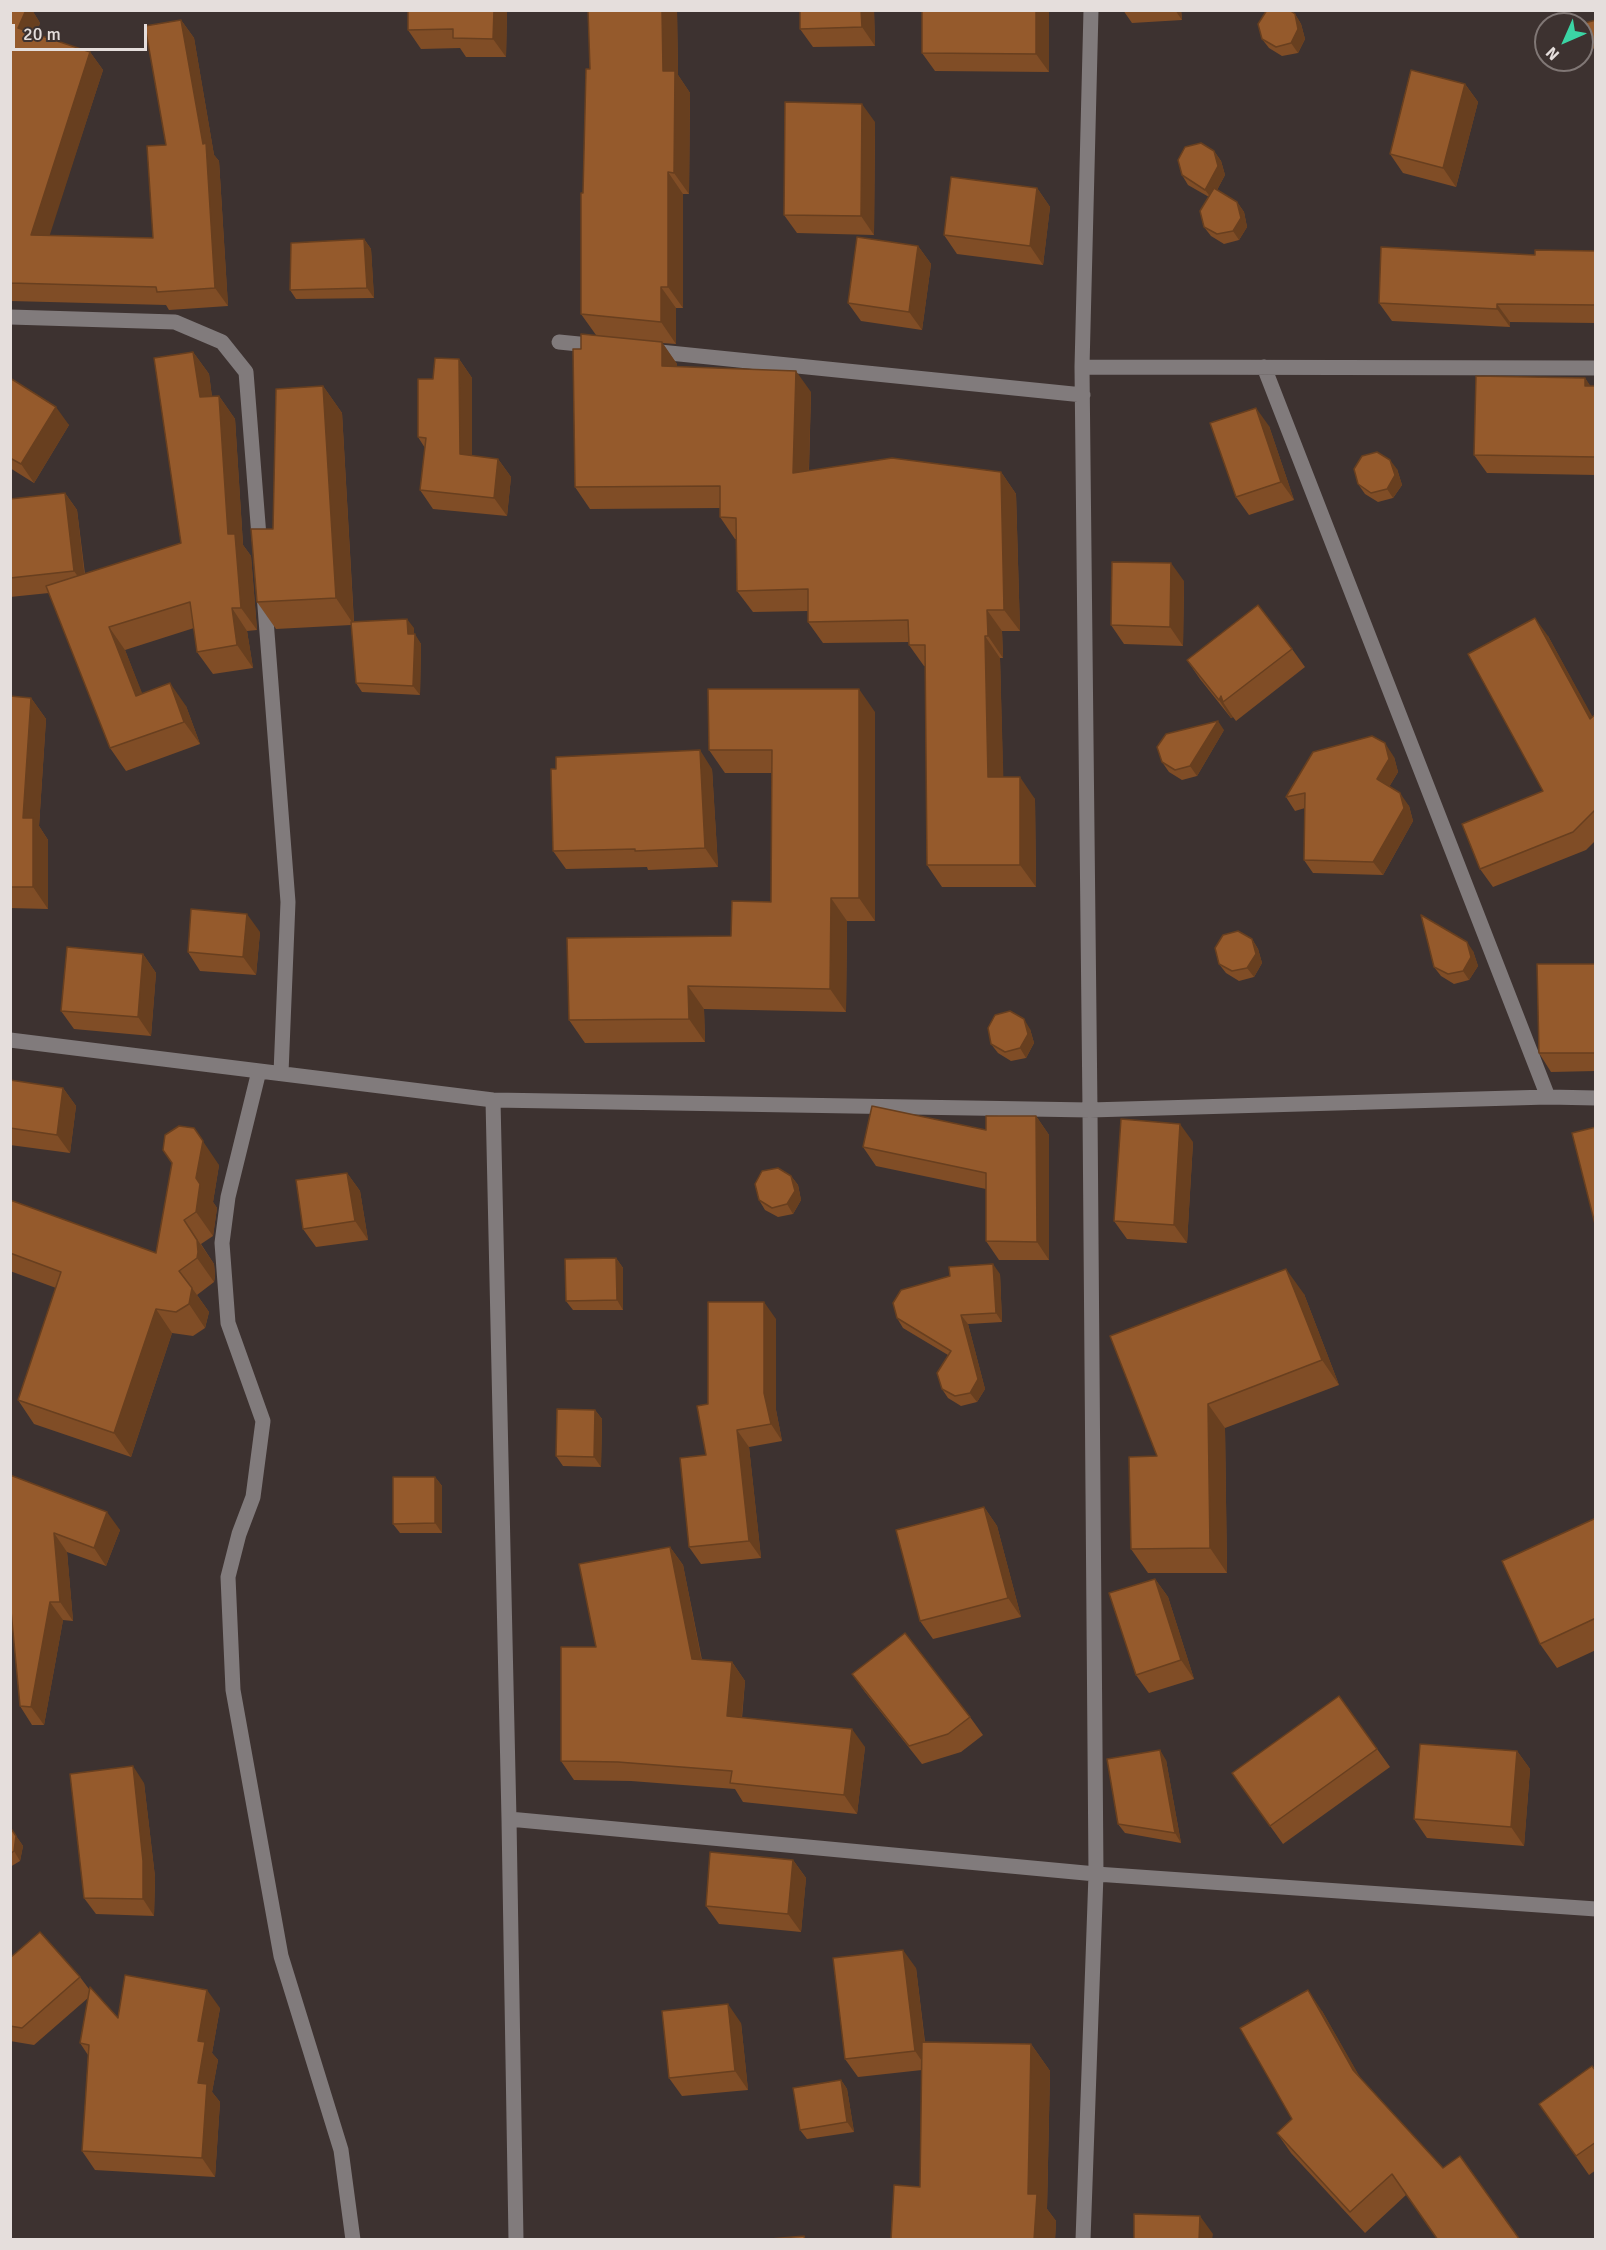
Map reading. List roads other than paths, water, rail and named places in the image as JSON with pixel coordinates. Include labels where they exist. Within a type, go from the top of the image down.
[{"type":"street","points":[[1083,2240],[1096,1874],[1082,367],[1091,10]]},
{"type":"street","points":[[10,317],[176,322],[222,342],[246,372],[261,560]]},
{"type":"street","points":[[559,342],[1083,395]]},
{"type":"street","points":[[1082,367],[1596,368]]},
{"type":"street","points":[[1264,367],[1548,1097]]},
{"type":"street","points":[[263,584],[288,902],[280,1073]]},
{"type":"street","points":[[10,1040],[493,1100],[1090,1110],[1548,1097],[1596,1098]]},
{"type":"street","points":[[259,1071],[228,1197],[222,1243],[228,1323],[262,1421],[253,1497],[239,1534],[228,1577],[234,1690],[281,1956],[341,2150],[352,2240]]},
{"type":"street","points":[[493,1100],[516,2240]]},
{"type":"street","points":[[509,1819],[1096,1874],[1596,1909]]}]
